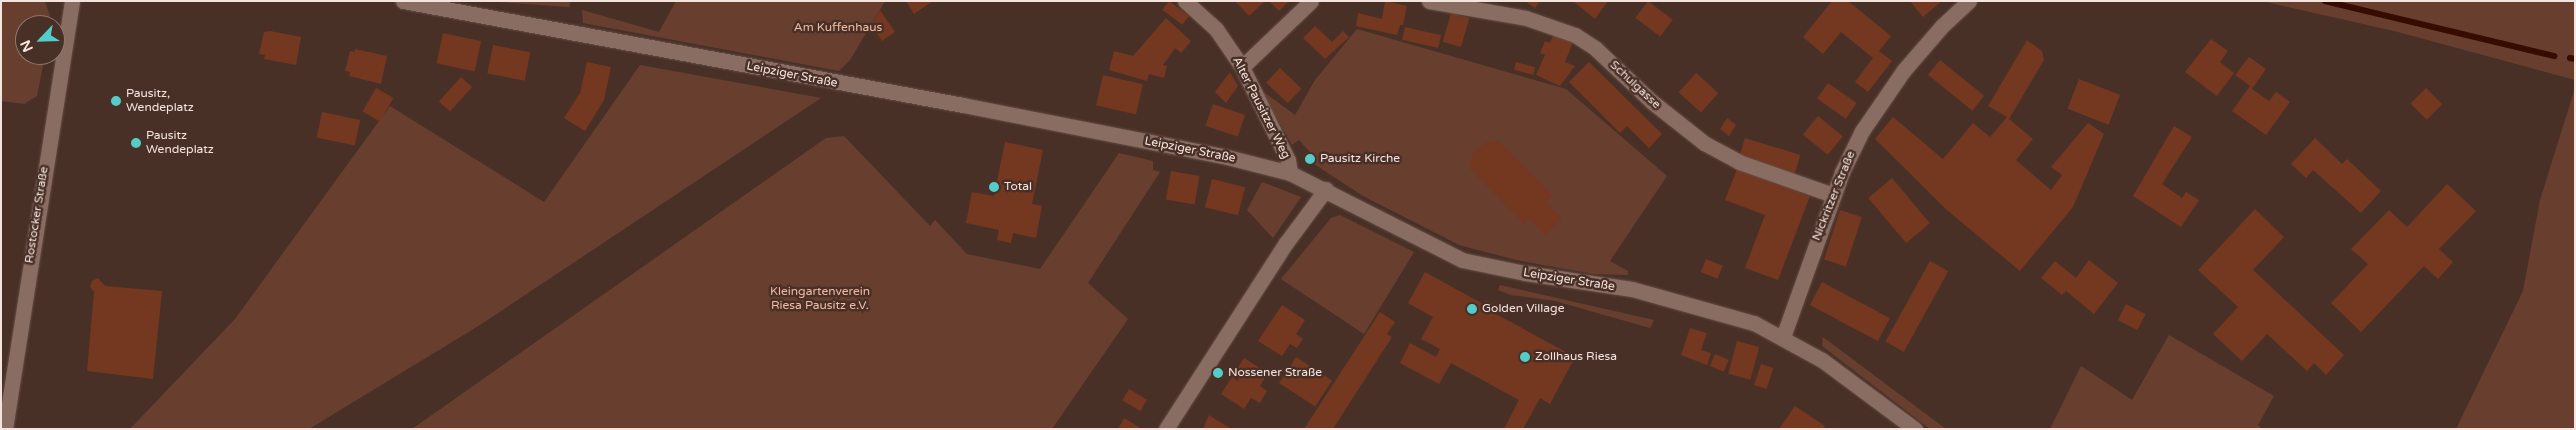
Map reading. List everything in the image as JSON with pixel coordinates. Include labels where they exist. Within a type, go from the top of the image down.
[{"type":"street","name":"Rostocker Straße","points":[[6,429],[72,1]]},
{"type":"street","name":"Alter Pausitzer Weg","points":[[1186,1],[1216,29],[1242,67],[1288,160],[1290,173]]},
{"type":"street","points":[[1242,67],[1311,1]]},
{"type":"street","name":"Schulgasse","points":[[1429,1],[1526,18],[1575,35],[1595,48],[1651,101],[1704,143],[1739,162],[1833,196]]},
{"type":"street","name":"Nickritzer Straße","points":[[1783,337],[1833,196],[1862,131],[1882,98],[1942,26],[1969,1]]},
{"type":"street","name":"Leipziger Straße","points":[[409,3],[982,109],[1227,157],[1290,173],[1326,189],[1462,260],[1655,294],[1726,313],[1783,337],[1822,360],[1915,429]]},
{"type":"street","points":[[1166,429],[1286,243],[1326,189]]},
{"type":"green space","points":[[1,1],[45,1],[50,15],[15,15],[15,65],[43,65],[37,96],[24,104],[1,101]]},
{"type":"green space","points":[[484,1],[571,1],[569,7]]},
{"type":"green space","name":"Am Kuffenhaus","points":[[676,1],[885,1],[850,60],[839,71],[583,23],[582,10],[659,32]]},
{"type":"green space","points":[[2262,1],[2575,1],[2575,80],[2398,32]]},
{"type":"green space","points":[[1357,29],[1566,89],[1667,176],[1610,261],[1628,271],[1628,275],[1593,274],[1516,260],[1459,245],[1363,196],[1305,158],[1310,152],[1299,140],[1292,145],[1260,89],[1295,115],[1315,80]]},
{"type":"green space","points":[[640,65],[821,98],[480,325],[309,429],[130,429],[235,319],[390,106],[544,202]]},
{"type":"green space","points":[[2575,88],[2575,429],[2456,429],[2523,291],[2540,200]]},
{"type":"green space","name":"Kleingartenverein Riesa Pausitz e.V.","points":[[844,136],[930,226],[935,220],[967,254],[1040,269],[1119,153],[1153,161],[1153,170],[1160,172],[1088,283],[1128,319],[1052,429],[412,429],[826,138]]},
{"type":"green space","points":[[1262,182],[1301,197],[1273,238],[1247,210]]},
{"type":"green space","points":[[1340,215],[1414,252],[1364,334],[1281,279],[1331,218]]},
{"type":"green space","points":[[1500,285],[1654,320],[1650,328],[1555,301],[1511,295],[1498,290]]},
{"type":"green space","points":[[2169,335],[2274,396],[2258,425],[2262,429],[2050,429],[2081,366],[2132,400]]},
{"type":"green space","points":[[1823,337],[1946,429],[1930,429],[1822,346]]},
{"type":"building","points":[[906,1],[933,1],[914,14]]},
{"type":"building","points":[[1169,1],[1189,16],[1182,25],[1162,10]]},
{"type":"building","points":[[1235,1],[1265,1],[1249,16]]},
{"type":"building","points":[[1269,1],[1289,1],[1279,11]]},
{"type":"building","points":[[1385,1],[1407,6],[1403,25],[1400,25],[1397,35],[1356,26],[1358,13],[1382,19]]},
{"type":"building","points":[[1525,1],[1540,1],[1535,8]]},
{"type":"building","points":[[1573,1],[1608,1],[1595,19]]},
{"type":"building","points":[[1648,1],[1673,20],[1660,36],[1635,18]]},
{"type":"building","points":[[1832,1],[1848,1],[1891,36],[1879,51],[1892,61],[1868,92],[1855,82],[1873,58],[1841,32],[1823,54],[1803,37]]},
{"type":"building","points":[[1910,1],[1942,1],[1923,17]]},
{"type":"building","points":[[880,10],[895,32],[882,41],[871,25]]},
{"type":"building","points":[[1451,13],[1469,18],[1461,47],[1443,42]]},
{"type":"building","points":[[1166,18],[1191,41],[1181,53],[1175,48],[1163,65],[1167,66],[1164,78],[1149,74],[1147,81],[1109,70],[1114,51],[1133,56]]},
{"type":"building","points":[[1315,26],[1332,42],[1343,31],[1349,37],[1325,59],[1303,38]]},
{"type":"building","points":[[1405,27],[1441,35],[1438,48],[1402,40]]},
{"type":"building","points":[[270,31],[301,37],[296,65],[264,59],[265,55],[259,54],[264,32]]},
{"type":"building","points":[[443,33],[481,41],[475,71],[437,63]]},
{"type":"building","points":[[1554,34],[1573,42],[1565,62],[1575,66],[1560,86],[1536,75],[1545,55],[1540,53],[1545,41],[1550,43]]},
{"type":"building","points":[[2211,39],[2228,51],[2220,62],[2234,73],[2217,96],[2185,72]]},
{"type":"building","points":[[2027,40],[2042,51],[2044,60],[2009,119],[2033,139],[2016,160],[2051,190],[2062,175],[2051,167],[2088,123],[2104,134],[2073,207],[2020,271],[1948,211],[1875,139],[1893,117],[1943,159],[1973,123],[1990,137],[2007,117],[1988,106]]},
{"type":"building","points":[[493,45],[530,52],[525,81],[487,73]]},
{"type":"building","points":[[355,49],[387,56],[381,84],[349,76],[350,72],[345,71],[350,51],[355,52]]},
{"type":"building","points":[[2249,57],[2266,69],[2252,89],[2269,101],[2276,92],[2290,102],[2266,135],[2232,111],[2250,86],[2235,75]]},
{"type":"building","points":[[1940,60],[1984,96],[1972,111],[1928,75]]},
{"type":"building","points":[[587,62],[611,67],[604,100],[585,131],[564,118],[580,93]]},
{"type":"building","points":[[1516,62],[1535,67],[1533,75],[1514,70]]},
{"type":"building","points":[[1589,62],[1662,134],[1649,148],[1627,126],[1620,133],[1569,82]]},
{"type":"building","points":[[1280,68],[1302,89],[1288,103],[1266,82]]},
{"type":"building","points":[[1230,72],[1238,86],[1226,103],[1215,92]]},
{"type":"building","points":[[1696,73],[1718,93],[1701,112],[1679,92]]},
{"type":"building","points":[[1103,75],[1143,84],[1136,114],[1096,105]]},
{"type":"building","points":[[461,77],[472,87],[450,112],[439,102]]},
{"type":"building","points":[[2079,79],[2120,95],[2109,125],[2068,109]]},
{"type":"building","points":[[1828,83],[1857,103],[1846,119],[1817,99]]},
{"type":"building","points":[[376,88],[393,98],[380,121],[362,111]]},
{"type":"building","points":[[2426,88],[2442,104],[2427,120],[2410,104]]},
{"type":"building","points":[[1213,104],[1245,115],[1238,137],[1206,126]]},
{"type":"building","points":[[322,112],[360,120],[355,146],[317,137]]},
{"type":"building","points":[[1818,116],[1843,136],[1828,155],[1803,135]]},
{"type":"building","points":[[1727,118],[1736,125],[1729,136],[1720,129]]},
{"type":"building","points":[[2174,126],[2192,137],[2162,184],[2182,198],[2186,192],[2199,200],[2181,227],[2133,196]]},
{"type":"building","points":[[1745,138],[1800,155],[1794,175],[1739,158]]},
{"type":"building","points":[[2315,138],[2342,164],[2347,159],[2381,191],[2361,213],[2313,170],[2306,178],[2291,164]]},
{"type":"building","points":[[1498,141],[1553,196],[1546,202],[1562,218],[1545,235],[1529,219],[1524,224],[1470,169],[1471,156],[1486,142]]},
{"type":"building","points":[[1005,142],[1043,150],[1032,204],[1042,206],[1036,238],[1013,233],[1011,243],[997,240],[999,230],[966,223],[972,192],[994,196]]},
{"type":"building","points":[[1737,169],[1810,196],[1778,280],[1745,268],[1765,215],[1725,200]]},
{"type":"building","points":[[1171,171],[1200,176],[1195,205],[1166,200]]},
{"type":"building","points":[[1892,178],[1930,223],[1906,243],[1868,198]]},
{"type":"building","points":[[1212,179],[1245,187],[1238,215],[1205,207]]},
{"type":"building","points":[[2447,184],[2476,211],[2439,249],[2453,262],[2438,279],[2424,266],[2361,332],[2331,303],[2368,264],[2351,249],[2389,210],[2407,227]]},
{"type":"building","points":[[2255,209],[2284,237],[2253,270],[2344,355],[2326,375],[2314,363],[2307,371],[2267,334],[2242,361],[2213,334],[2238,307],[2198,270]]},
{"type":"building","points":[[1840,210],[1862,217],[1846,267],[1824,259]]},
{"type":"building","points":[[1706,259],[1723,266],[1717,279],[1701,272]]},
{"type":"building","points":[[2089,260],[2118,283],[2094,314],[2066,291],[2062,295],[2041,278],[2055,261],[2076,278]]},
{"type":"building","points":[[1930,261],[1948,271],[1904,352],[1885,341]]},
{"type":"building","points":[[1425,272],[1483,304],[1486,300],[1500,307],[1496,314],[1575,357],[1550,404],[1540,398],[1523,429],[1504,429],[1519,400],[1451,363],[1439,384],[1400,363],[1410,343],[1436,357],[1440,349],[1421,339],[1433,317],[1408,303]]},
{"type":"building","points":[[98,278],[105,286],[162,291],[153,379],[87,371],[94,292],[90,287],[92,281]]},
{"type":"building","points":[[1822,282],[1890,318],[1878,341],[1810,305]]},
{"type":"building","points":[[2126,304],[2146,314],[2137,330],[2118,320]]},
{"type":"building","points":[[1282,305],[1305,320],[1296,334],[1303,339],[1297,348],[1290,344],[1282,356],[1258,341]]},
{"type":"building","points":[[1380,312],[1395,322],[1387,334],[1392,337],[1333,429],[1304,429]]},
{"type":"building","points":[[1690,328],[1707,333],[1701,350],[1711,353],[1707,365],[1681,355]]},
{"type":"building","points":[[1737,341],[1759,347],[1750,380],[1728,374]]},
{"type":"building","points":[[1715,354],[1729,360],[1724,372],[1710,366]]},
{"type":"building","points":[[1296,357],[1332,380],[1315,406],[1279,383]]},
{"type":"building","points":[[1244,358],[1268,373],[1260,386],[1267,391],[1260,403],[1251,398],[1244,409],[1221,394]]},
{"type":"building","points":[[1761,364],[1773,368],[1767,389],[1754,385]]},
{"type":"building","points":[[1129,389],[1147,400],[1140,411],[1122,400]]},
{"type":"building","points":[[1795,406],[1825,426],[1823,429],[1779,429]]},
{"type":"building","points":[[1209,415],[1231,429],[1203,429]]},
{"type":"building","points":[[1124,418],[1142,429],[1118,429]]},
{"type":"waterway","points":[[2325,1],[2554,56]]},
{"type":"waterway","points":[[2570,58],[2575,59]]},
{"type":"place","name":"Pausitz, Wendeplatz","points":[[116,101]]},
{"type":"place","name":"Pausitz Wendeplatz","points":[[136,143]]},
{"type":"place","name":"Pausitz Kirche","points":[[1310,159]]},
{"type":"place","name":"Total","points":[[994,187]]},
{"type":"place","name":"Golden Village","points":[[1472,309]]},
{"type":"place","name":"Zollhaus Riesa","points":[[1525,357]]},
{"type":"place","name":"Nossener Straße","points":[[1218,373]]}]
